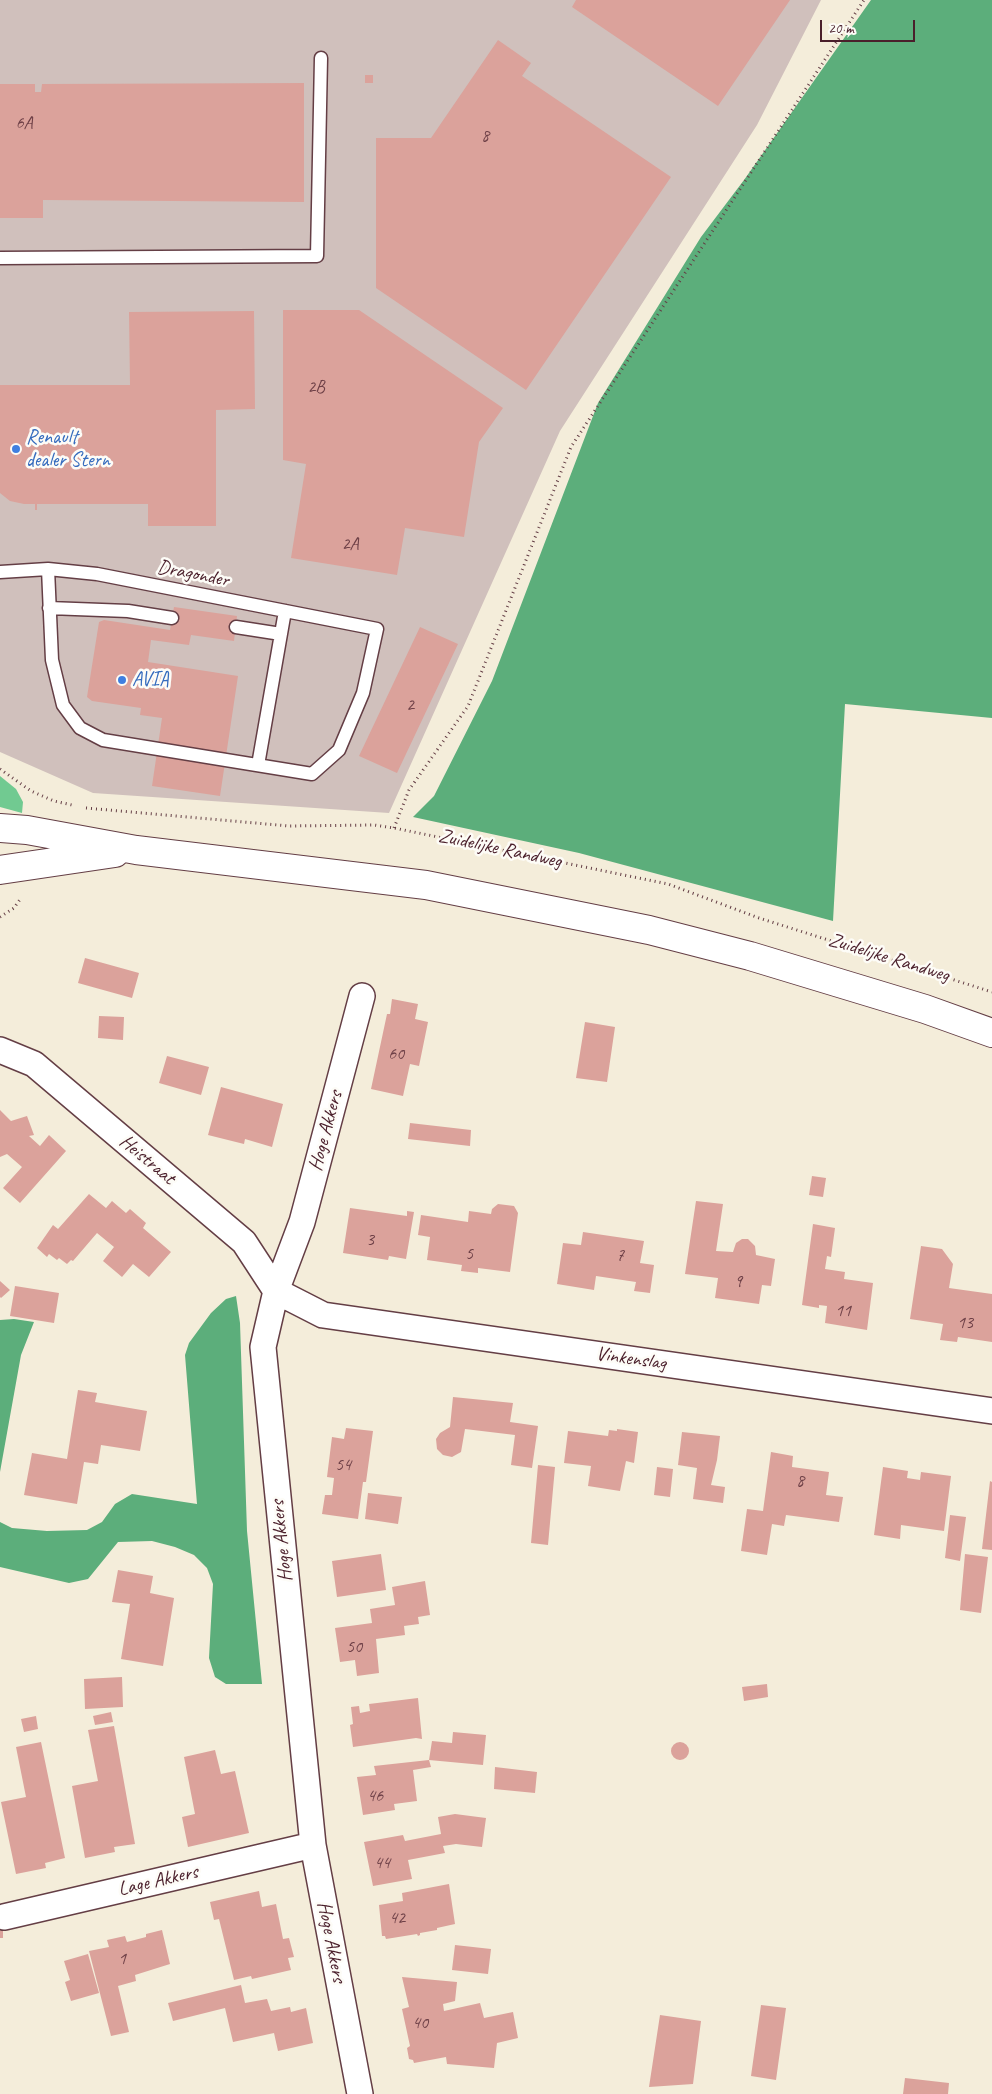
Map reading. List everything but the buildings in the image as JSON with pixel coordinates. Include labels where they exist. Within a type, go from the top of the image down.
[{"type":"main road","name":"Zuidelijke Randweg","points":[[0,828],[27,830],[136,850],[426,885],[649,930],[750,956],[925,1009],[992,1033]]},
{"type":"main road","name":"Zuidelijke Randweg","points":[[0,870],[136,850]]},
{"type":"street","name":"Hoge Akkers","points":[[360,2094],[313,1845],[263,1347],[276,1291],[302,1222],[362,996]]},
{"type":"street","name":"Heistraat","points":[[0,1050],[34,1064],[244,1242],[276,1291]]},
{"type":"street","name":"Vinkenslag","points":[[276,1291],[323,1315],[992,1411]]},
{"type":"street","name":"Lage Akkers","points":[[4,1917],[313,1845]]},
{"type":"lane","points":[[0,258],[317,256],[321,58]]},
{"type":"lane","points":[[48,569],[52,660],[63,705],[80,728],[104,740],[258,766],[285,611]]},
{"type":"lane","name":"Dragonder","points":[[0,572],[48,569],[97,574],[377,630],[363,693],[339,750],[312,774],[258,766]]},
{"type":"lane","points":[[49,608],[128,611],[172,618]]},
{"type":"lane","points":[[236,627],[281,634]]},
{"type":"path","points":[[394,828],[409,790],[468,706],[571,448],[864,0]]},
{"type":"path","name":"Zuidelijke Randweg","points":[[0,769],[31,791],[54,801],[80,807],[289,826],[374,825],[668,884],[759,918],[992,992]]},
{"type":"shaded area","points":[[0,0],[821,0],[757,125],[560,431],[389,813],[93,793],[0,752]]},
{"type":"green space","points":[[871,0],[992,0],[992,718],[845,704],[833,921],[579,853],[413,817],[434,796],[492,681],[598,403],[701,237],[744,180]]},
{"type":"green space","points":[[0,776],[16,789],[23,802],[22,813],[0,807]]},
{"type":"green space","points":[[236,1296],[240,1323],[247,1531],[262,1684],[226,1684],[215,1677],[209,1658],[213,1584],[207,1568],[194,1555],[175,1547],[152,1541],[118,1542],[88,1579],[69,1583],[0,1567],[0,1522],[12,1528],[47,1531],[87,1530],[102,1522],[115,1504],[132,1494],[197,1504],[185,1355],[189,1343],[211,1313],[226,1299]]},
{"type":"green space","points":[[14,1319],[34,1322],[21,1355],[0,1472],[0,1320]]},
{"type":"place","name":"Renault dealer Stern","points":[[16,449]]},
{"type":"place","name":"AVIA","points":[[122,680]]}]
